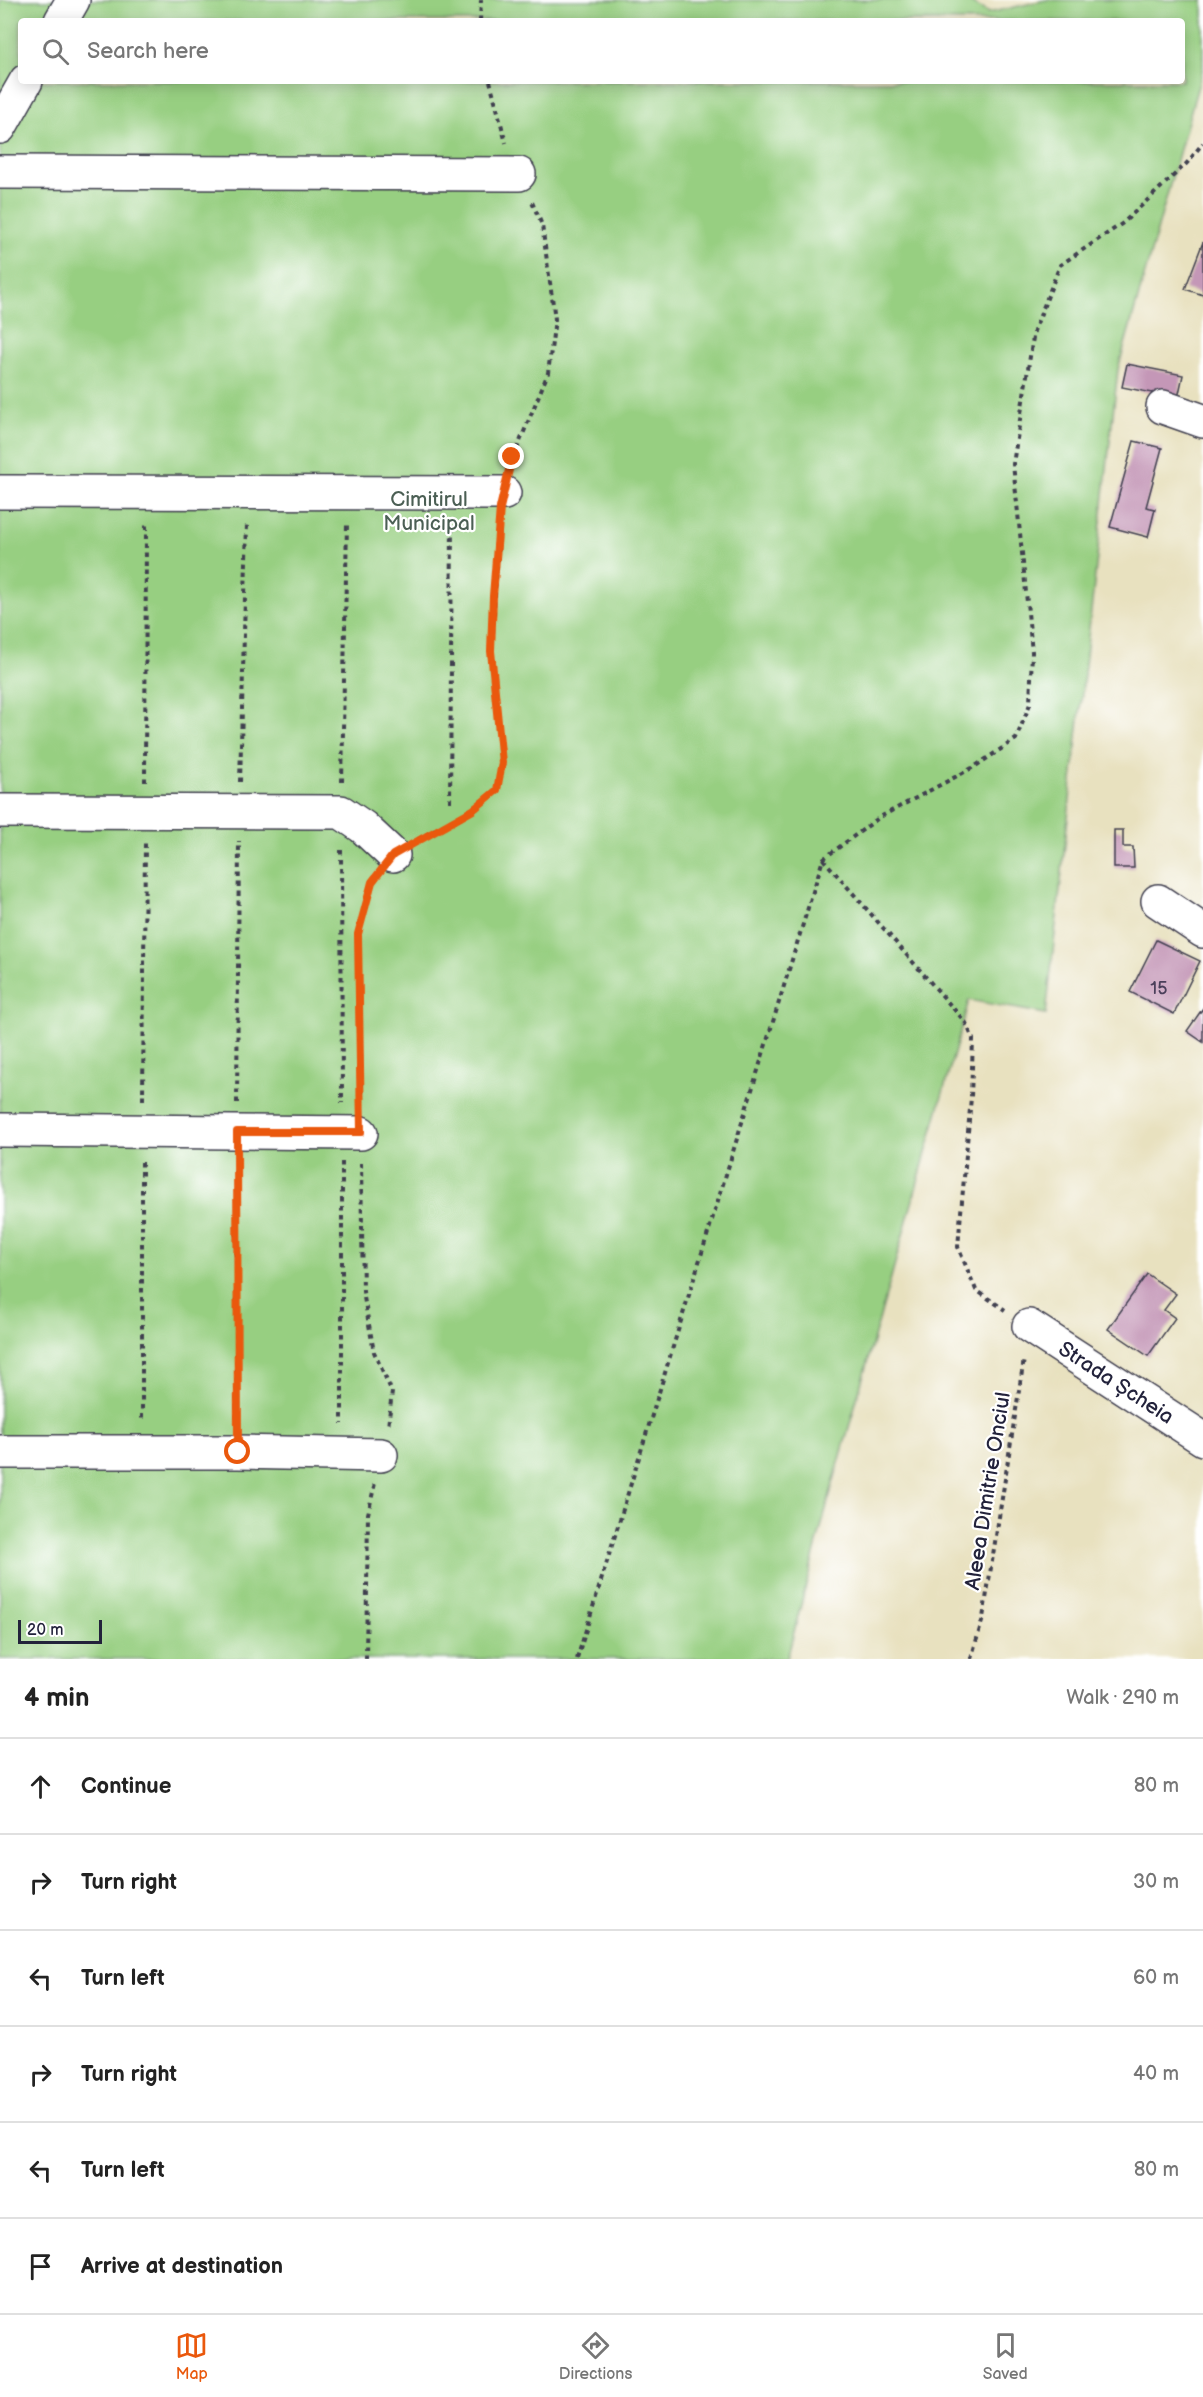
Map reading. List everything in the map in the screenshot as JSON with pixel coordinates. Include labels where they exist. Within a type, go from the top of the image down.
[{"type":"street","points":[[63,18],[73,0]]},
{"type":"street","points":[[0,127],[24,84]]},
{"type":"street","points":[[0,172],[519,174]]},
{"type":"street","points":[[1163,407],[1203,421]]},
{"type":"street","points":[[0,492],[504,493]]},
{"type":"street","points":[[0,811],[341,812],[363,827],[393,855]]},
{"type":"street","points":[[1158,901],[1203,930]]},
{"type":"street","points":[[0,1130],[351,1132]]},
{"type":"street","name":"Strada Șcheia","points":[[1029,1326],[1203,1439]]},
{"type":"street","points":[[0,1452],[238,1452],[381,1455]]},
{"type":"path","points":[[480,18],[481,0]]},
{"type":"path","points":[[343,1455],[358,934],[372,882],[393,855],[473,810],[497,790],[502,763],[491,651],[500,508],[512,457],[548,373],[555,319],[542,225],[505,142],[491,84]]},
{"type":"path","points":[[577,1659],[823,859],[879,817],[974,767],[1016,739],[1030,704],[1032,652],[1012,464],[1034,331],[1060,265],[1123,223],[1187,163],[1203,143]]},
{"type":"path","points":[[142,1452],[146,492]]},
{"type":"path","points":[[238,1452],[239,811],[248,492]]},
{"type":"path","points":[[450,802],[452,493]]},
{"type":"path","points":[[823,859],[966,1023],[973,1039],[971,1097],[958,1247],[976,1290],[1029,1326]]},
{"type":"path","points":[[351,1132],[363,1292],[374,1352],[392,1392],[390,1422],[368,1515],[366,1659]]},
{"type":"path","name":"Aleea Dimitrie Onciul","points":[[971,1659],[983,1618],[1029,1326]]},
{"type":"green space","name":"Cimitirul Municipal","points":[[0,0],[966,0],[989,13],[1045,0],[1203,0],[1203,68],[1118,369],[1046,1014],[969,1000],[824,1516],[787,1659],[0,1659]]},
{"type":"building","points":[[1203,242],[1203,295],[1185,289]]},
{"type":"building","points":[[1127,364],[1183,375],[1178,398],[1122,387]]},
{"type":"building","points":[[1134,441],[1162,448],[1146,507],[1155,509],[1148,537],[1110,527]]},
{"type":"building","points":[[1114,830],[1123,830],[1123,847],[1133,847],[1134,868],[1114,868]]},
{"type":"building","points":[[1156,940],[1200,961],[1174,1014],[1130,992]]},
{"type":"building","points":[[1203,1008],[1203,1042],[1187,1031]]},
{"type":"building","points":[[1147,1274],[1176,1294],[1164,1310],[1175,1318],[1148,1356],[1108,1329]]},
{"type":"route","points":[[238,1452],[237,1132],[361,1132],[358,934],[372,882],[393,855],[473,810],[497,790],[502,763],[491,651],[493,596],[500,508],[512,457]]}]
